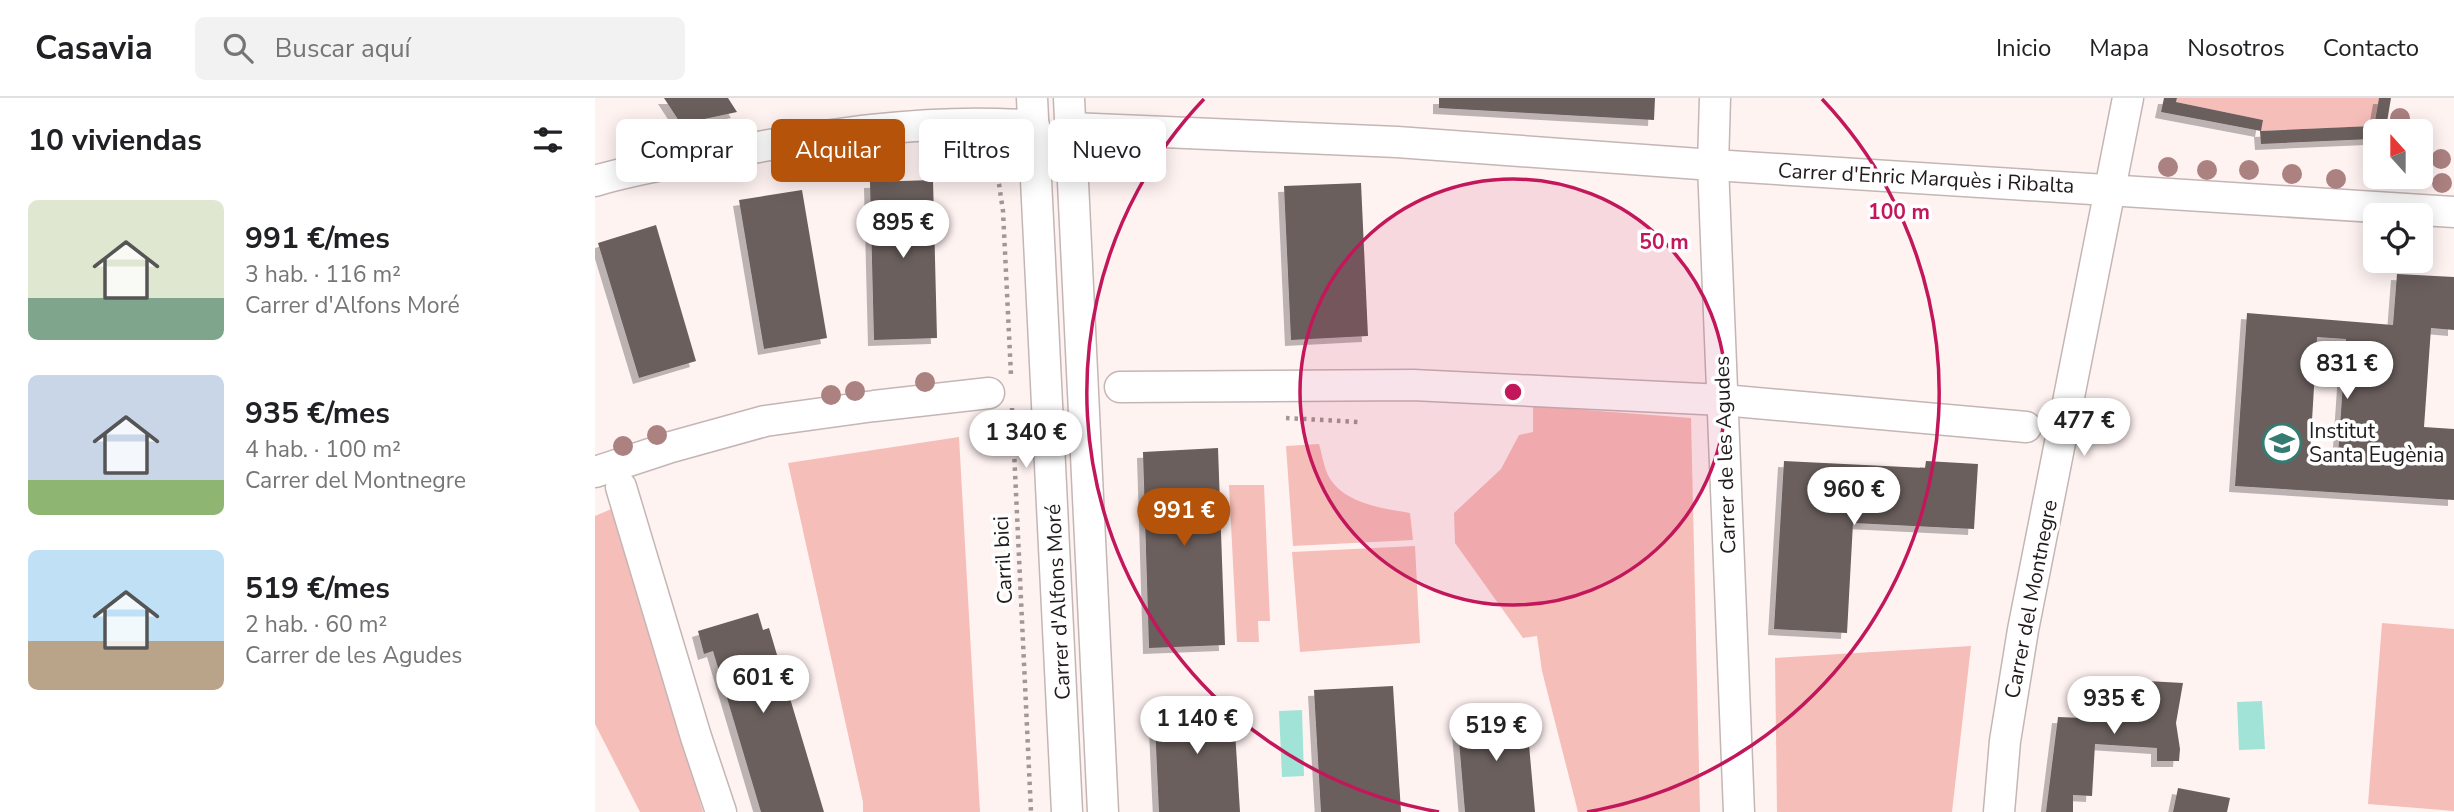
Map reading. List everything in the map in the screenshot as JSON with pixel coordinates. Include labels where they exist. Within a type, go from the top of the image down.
[{"type":"street","name":"Carrer d'Alfons Moré","points":[[1069,98],[1070,119]]},
{"type":"street","name":"Carrer de les Agudes","points":[[1715,98],[1713,165],[1739,812]]},
{"type":"street","name":"Carrer del Montnegre","points":[[1999,812],[2005,741],[2022,630],[2128,98]]},
{"type":"street","name":"Carrer d'Alfons Moré","points":[[1033,112],[1067,812]]},
{"type":"street","points":[[1002,119],[1033,112]]},
{"type":"street","points":[[595,181],[632,171],[804,140],[872,130],[919,127]]},
{"type":"street","name":"Carrer d'Enric Marquès i Ribalta","points":[[1166,132],[1397,142],[2454,212]]},
{"type":"street","name":"Carrer d'Alfons Moré","points":[[1074,182],[1103,812]]},
{"type":"street","points":[[1120,387],[1413,385],[1723,400],[2026,427]]},
{"type":"street","points":[[595,472],[671,447],[765,421],[862,407],[1003,398]]},
{"type":"street","points":[[621,487],[721,812]]},
{"type":"path","name":"Carril bici","points":[[998,182],[1003,211],[1003,398],[1013,415],[1031,812]]},
{"type":"path","points":[[1003,398],[1013,415],[1049,413]]},
{"type":"path","points":[[1276,417],[1359,422]]},
{"type":"shaded area","points":[[2177,98],[2379,98],[2375,119],[2363,119],[2363,126],[2260,131],[2263,120],[2176,102]]},
{"type":"shaded area","points":[[1533,406],[1691,418],[1700,812],[1578,812],[1542,671],[1537,636],[1523,638],[1455,543],[1454,513],[1501,469],[1519,435],[1533,432]]},
{"type":"shaded area","points":[[959,437],[980,812],[863,812],[863,802],[788,463]]},
{"type":"shaded area","points":[[1319,444],[1327,473],[1336,486],[1354,499],[1410,513],[1413,540],[1293,546],[1286,446]]},
{"type":"shaded area","points":[[1229,485],[1264,485],[1270,621],[1258,621],[1259,642],[1237,642]]},
{"type":"shaded area","points":[[616,507],[703,812],[640,812],[595,724],[595,516]]},
{"type":"shaded area","points":[[1415,546],[1420,643],[1300,652],[1292,552]]},
{"type":"shaded area","points":[[2382,623],[2454,629],[2454,811],[2368,804]]},
{"type":"shaded area","points":[[1971,646],[1952,812],[1777,812],[1775,658]]},
{"type":"water","points":[[2262,701],[2265,749],[2239,750],[2237,702]]},
{"type":"water","points":[[1302,710],[1304,776],[1282,777],[1279,711]]},
{"type":"building","points":[[664,98],[728,98],[737,112],[704,119],[678,119]]},
{"type":"building","points":[[1439,98],[1655,98],[1654,120],[1439,108]]},
{"type":"building","points":[[2164,98],[2177,98],[2176,102],[2263,120],[2261,131],[2161,112]]},
{"type":"building","points":[[2379,98],[2391,98],[2388,119],[2375,119]]},
{"type":"building","points":[[2363,126],[2363,139],[2261,144],[2260,131]]},
{"type":"building","points":[[870,182],[933,182],[937,338],[874,340]]},
{"type":"building","points":[[1361,183],[1368,336],[1291,340],[1284,186]]},
{"type":"building","points":[[802,190],[827,338],[764,349],[739,200]]},
{"type":"building","points":[[656,225],[696,361],[639,378],[598,243]]},
{"type":"building","points":[[2397,274],[2454,277],[2454,330],[2431,328],[2424,427],[2454,429],[2454,500],[2235,486],[2247,313],[2393,325]],"holes":[[[2317,337],[2346,339],[2338,456],[2310,454]]]},
{"type":"building","points":[[1218,448],[1225,645],[1149,648],[1143,452]]},
{"type":"building","points":[[1784,461],[1925,468],[1926,461],[1978,464],[1974,529],[1853,523],[1847,633],[1774,629]]},
{"type":"building","points":[[758,613],[763,630],[769,628],[824,812],[761,812],[713,651],[704,654],[698,631]]},
{"type":"building","points":[[2111,679],[2183,683],[2176,723],[2179,761],[2157,761],[2157,748],[2095,744],[2092,796],[2073,795],[2073,812],[2046,812],[2058,717],[2108,719]]},
{"type":"building","points":[[1393,686],[1401,812],[1321,812],[1314,690]]},
{"type":"building","points":[[1233,698],[1240,812],[1159,812],[1154,703]]},
{"type":"building","points":[[1526,711],[1535,812],[1465,812],[1457,717]]},
{"type":"building","points":[[2178,788],[2230,798],[2227,812],[2173,812]]},
{"type":"place","name":"Institut Santa Eugènia","points":[[2282,443]]}]
